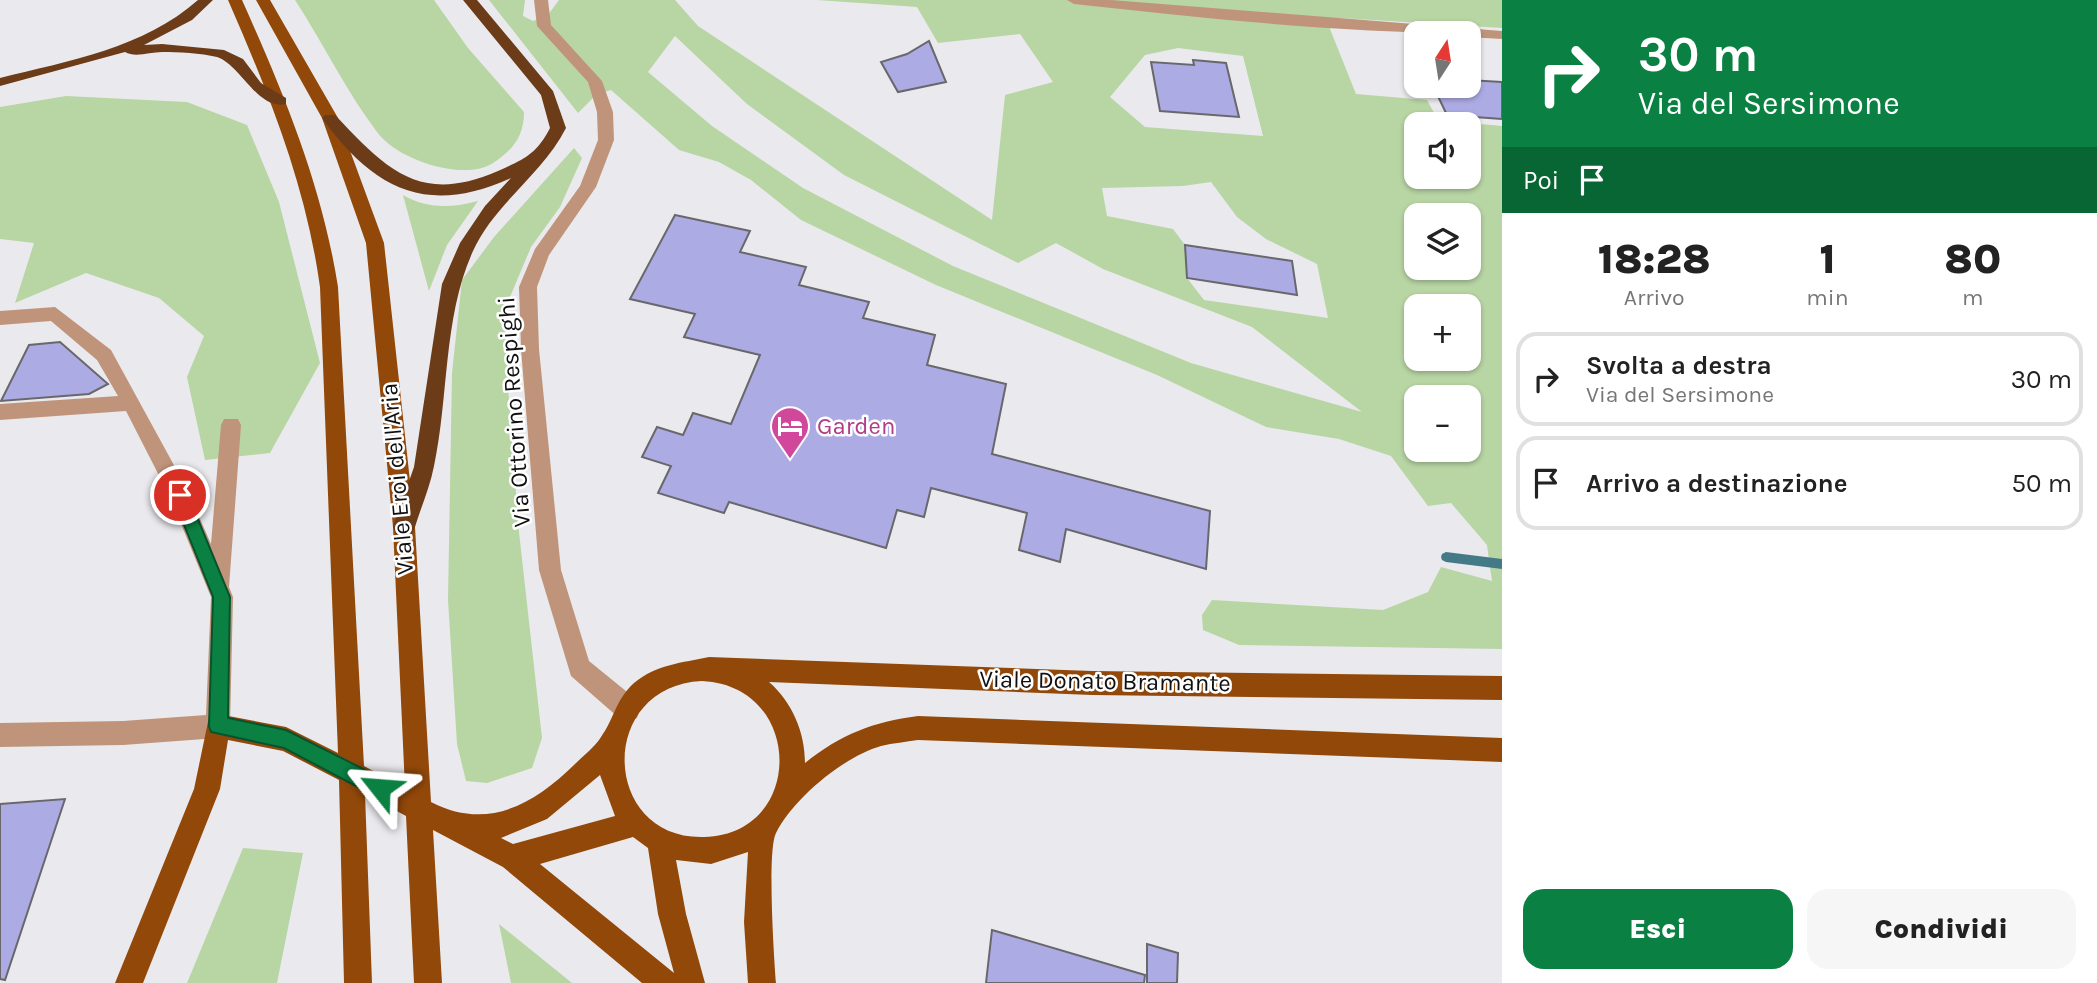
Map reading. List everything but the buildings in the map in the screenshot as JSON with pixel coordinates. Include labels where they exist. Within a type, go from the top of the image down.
[{"type":"highway","points":[[115,52],[172,26],[196,11],[206,0]]},
{"type":"highway","points":[[404,527],[424,467],[451,284],[466,247],[491,210],[538,158],[558,128],[548,94],[470,0]]},
{"type":"highway","points":[[0,82],[115,52],[162,48],[219,53],[237,62],[256,86],[281,101]]},
{"type":"highway","points":[[330,118],[365,157],[394,181],[421,190],[453,191],[488,183],[538,158]]},
{"type":"main road","points":[[235,0],[281,101],[304,161],[323,234],[329,287],[347,636],[358,983]]},
{"type":"main road","name":"Viale Eroi dell'Aria","points":[[263,0],[330,118],[375,243],[404,527],[408,647],[428,983]]},
{"type":"main road","name":"Viale Donato Bramante","points":[[709,668],[736,674],[760,688],[779,709],[790,735],[793,764],[786,794]]},
{"type":"main road","name":"Viale Donato Bramante","points":[[1502,688],[1092,683],[709,668],[686,670],[664,678],[644,691],[628,709],[614,742],[611,771],[616,790],[635,824],[660,843],[685,852],[713,852],[739,844],[762,828],[786,794],[835,754],[878,734],[918,728],[1502,750]]},
{"type":"main road","points":[[129,983],[207,789],[218,726]]},
{"type":"main road","name":"Viale Donato Bramante","points":[[218,726],[286,739],[512,858],[664,983]]},
{"type":"main road","name":"Viale Donato Bramante","points":[[450,825],[505,825],[539,811],[559,796],[614,742]]},
{"type":"main road","points":[[512,858],[635,824]]},
{"type":"main road","points":[[762,828],[758,922],[762,983]]},
{"type":"main road","points":[[660,843],[672,914],[691,983]]},
{"type":"street","name":"Via Ottorino Respighi","points":[[541,0],[544,26],[595,81],[605,112],[606,140],[588,187],[541,253],[528,287],[530,349],[550,569],[579,668],[628,709]]},
{"type":"street","points":[[1074,0],[1184,12],[1502,35]]},
{"type":"street","points":[[0,318],[55,314],[104,355],[180,495],[222,597],[218,726],[123,733],[0,736]]},
{"type":"street","points":[[0,412],[132,403]]},
{"type":"street","points":[[218,590],[231,425]]},
{"type":"green space","points":[[295,0],[434,0],[468,48],[524,112],[522,128],[516,142],[493,163],[465,170],[432,165],[399,151],[377,132]]},
{"type":"green space","points":[[489,0],[525,0],[523,16],[533,21],[548,15],[559,0],[675,0],[698,26],[992,220],[1005,95],[1053,82],[1020,34],[938,43],[917,7],[817,0],[1502,0],[1502,28],[1481,27],[1481,21],[1404,22],[1340,18],[1330,29],[1356,94],[1427,100],[1434,112],[1404,112],[1404,189],[1481,189],[1481,124],[1502,126],[1502,649],[1239,645],[1203,630],[1202,615],[1212,600],[1383,610],[1428,592],[1441,567],[1492,581],[1487,545],[1451,503],[1428,506],[1391,456],[1339,439],[1266,427],[1157,375],[936,285],[801,220],[751,180],[719,162],[679,150],[611,90],[596,95],[578,113]],"holes":[[[675,36],[747,104],[844,175],[1018,263],[1056,243],[1103,269],[1252,327],[1362,412],[1191,363],[953,266],[803,188],[712,126],[648,72]],[[1178,48],[1243,56],[1263,136],[1145,127],[1110,97],[1145,55]],[[1211,182],[1237,217],[1266,239],[1317,264],[1328,318],[1204,300],[1187,278],[1185,245],[1173,229],[1107,216],[1102,188],[1183,186]]]},
{"type":"green space","points":[[66,96],[187,102],[247,125],[279,202],[320,363],[270,453],[205,460],[187,377],[204,336],[159,298],[86,273],[15,303],[34,243],[0,239],[0,107]]},
{"type":"green space","points":[[574,148],[582,158],[560,207],[531,247],[507,304],[508,387],[519,532],[542,738],[532,768],[487,783],[466,781],[457,744],[448,600],[452,373],[462,280],[494,237]]},
{"type":"green space","points":[[403,195],[421,203],[440,206],[478,201],[447,245],[429,291]]},
{"type":"green space","points":[[243,848],[303,853],[277,983],[187,983]]},
{"type":"green space","points":[[499,924],[572,983],[511,983]]},
{"type":"waterway","points":[[1446,557],[1502,564]]},
{"type":"place","name":"Garden","points":[[790,460]]},
{"type":"route","points":[[180,495],[222,597],[218,726],[286,739],[380,788]]}]
